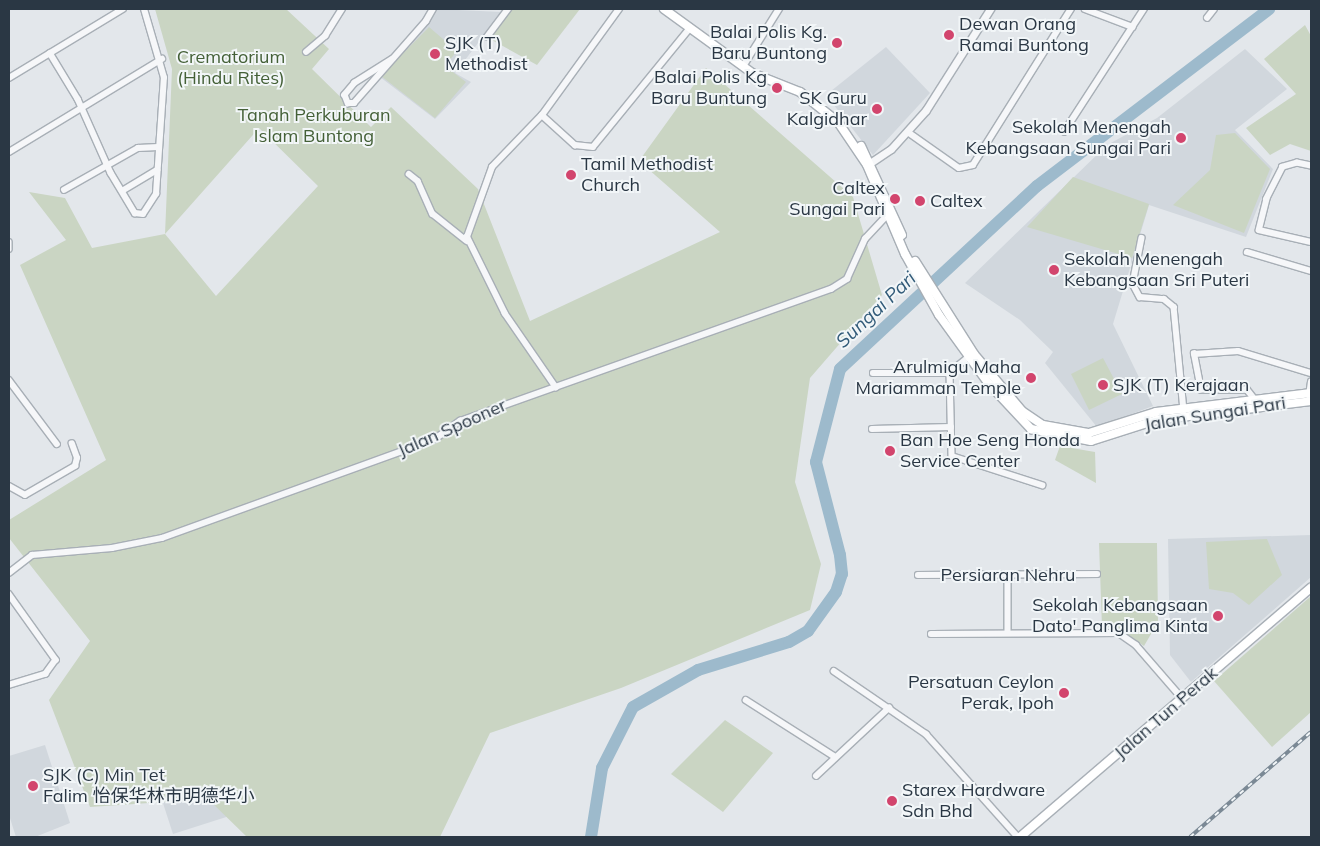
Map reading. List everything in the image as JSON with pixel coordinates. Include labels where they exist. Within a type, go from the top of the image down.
[{"type":"main road","name":"Jalan Sungai Pari","points":[[669,10],[690,28],[744,65],[823,100],[870,164],[908,253]]},
{"type":"main road","name":"Jalan Sungai Pari","points":[[870,164],[888,214],[941,313],[971,356],[1022,411],[1043,425],[1089,433],[1208,405],[1254,399],[1310,399]]},
{"type":"main road","name":"Jalan Sungai Pari","points":[[1184,412],[1310,399]]},
{"type":"main road","name":"Jalan Tun Perak","points":[[1019,837],[1311,588]]},
{"type":"street","points":[[9,78],[123,9]]},
{"type":"street","points":[[50,53],[81,109],[122,191],[135,213],[143,214],[154,201],[162,60],[144,9]]},
{"type":"street","points":[[306,52],[326,36],[342,9]]},
{"type":"street","points":[[393,59],[346,92],[346,99],[352,104],[393,59],[433,9]]},
{"type":"street","points":[[487,37],[506,9]]},
{"type":"street","points":[[467,240],[492,168],[542,115],[619,9]]},
{"type":"street","points":[[744,65],[779,9]]},
{"type":"street","points":[[870,164],[908,132],[990,9]]},
{"type":"street","points":[[908,132],[959,168],[973,165],[1071,9]]},
{"type":"street","points":[[1085,9],[1133,27]]},
{"type":"street","points":[[1064,132],[1144,9]]},
{"type":"street","points":[[1207,18],[1214,9]]},
{"type":"street","points":[[542,115],[575,146],[593,147],[690,28]]},
{"type":"street","points":[[9,152],[162,60]]},
{"type":"street","points":[[64,190],[108,163],[138,148],[158,146]]},
{"type":"street","points":[[1311,166],[1292,163],[1280,171],[1259,230],[1311,242]]},
{"type":"street","points":[[122,191],[157,170]]},
{"type":"street","points":[[409,174],[418,180],[433,214],[467,240],[505,314],[556,388]]},
{"type":"street","name":"Jalan Spooner","points":[[9,573],[32,555],[112,548],[162,538],[435,439],[460,422],[840,284],[852,272],[865,239],[888,214]]},
{"type":"street","points":[[1142,238],[1133,284],[1140,297],[1164,300],[1174,307],[1184,412]]},
{"type":"street","points":[[1247,252],[1311,271]]},
{"type":"street","points":[[1254,399],[1247,390],[1207,393],[1196,385],[1194,354],[1238,352],[1311,373]]},
{"type":"street","points":[[873,373],[950,373],[971,356]]},
{"type":"street","points":[[950,373],[952,456],[1042,485]]},
{"type":"street","points":[[1310,399],[1311,382]]},
{"type":"street","points":[[10,383],[57,444]]},
{"type":"street","points":[[1207,393],[1208,405]]},
{"type":"street","points":[[872,429],[951,427]]},
{"type":"street","points":[[9,486],[25,495],[74,466],[77,458],[72,444]]},
{"type":"street","name":"Persiaran Nehru","points":[[918,575],[1097,574]]},
{"type":"street","points":[[1008,575],[1008,633]]},
{"type":"street","points":[[9,594],[51,650],[56,660],[54,669],[9,685]]},
{"type":"street","points":[[932,634],[1118,633],[1140,649],[1182,698]]},
{"type":"street","points":[[834,671],[932,739],[1019,837]]},
{"type":"street","points":[[746,700],[834,756]]},
{"type":"street","points":[[816,776],[834,756],[889,708]]},
{"type":"shaded area","name":"SJK (T) Methodist","points":[[435,9],[502,12],[455,73],[471,82],[435,119],[380,77],[428,23]]},
{"type":"shaded area","name":"SK Guru Kalgidhar","points":[[886,47],[930,93],[873,155],[826,95]]},
{"type":"shaded area","points":[[1245,49],[1287,89],[1235,130],[1273,169],[1246,237],[1149,205],[1113,324],[1153,406],[1097,427],[1045,363],[1053,352],[1020,320],[965,283],[1107,145],[1157,118]]},
{"type":"shaded area","name":"Sekolah Kebangsaan Dato' Panglima Kinta","points":[[1311,535],[1311,577],[1191,682],[1170,655],[1168,539]]},
{"type":"shaded area","name":"SJK (C) Min Tet Falim 怡保华林市明德华小","points":[[45,745],[70,823],[35,837],[16,837],[9,815],[9,756]]},
{"type":"shaded area","points":[[161,797],[279,800],[173,834]]},
{"type":"green space","points":[[155,9],[286,9],[329,49],[312,69],[371,127],[391,107],[478,189],[530,321],[720,232],[639,161],[706,68],[853,197],[882,295],[810,378],[795,482],[821,564],[810,610],[621,688],[490,733],[440,837],[247,837],[208,799],[90,807],[49,700],[90,641],[9,538],[9,520],[106,460],[20,265],[66,240],[29,192],[65,198],[92,248],[165,234],[172,69]],"holes":[[[259,128],[318,186],[216,296],[165,234]]]},
{"type":"green space","points":[[510,9],[580,9],[537,65],[490,39]]},
{"type":"green space","points":[[1305,25],[1311,36],[1311,151],[1290,144],[1270,155],[1246,128],[1296,94],[1264,59]]},
{"type":"green space","points":[[429,27],[457,51],[445,66],[466,82],[435,118],[381,76]]},
{"type":"green space","points":[[1235,133],[1270,169],[1244,233],[1173,205],[1210,170],[1216,135]]},
{"type":"green space","points":[[1073,177],[1149,204],[1132,258],[1027,227]]},
{"type":"green space","points":[[1103,358],[1122,394],[1089,410],[1071,374]]},
{"type":"green space","points":[[1060,446],[1095,452],[1096,483],[1055,460]]},
{"type":"green space","points":[[1267,539],[1282,575],[1249,605],[1233,593],[1209,589],[1206,542]]},
{"type":"green space","points":[[1099,543],[1157,543],[1158,622],[1144,646],[1117,627],[1102,627]]},
{"type":"green space","points":[[1311,596],[1311,712],[1272,747],[1214,681]]},
{"type":"green space","points":[[725,720],[773,753],[723,812],[671,774]]},
{"type":"waterway","name":"Sungai Pari","points":[[591,837],[602,768],[633,707],[698,670],[789,642],[808,631],[836,592],[842,574],[840,555],[816,462],[840,369],[1037,186],[1269,9]]},
{"type":"railway","points":[[1190,837],[1311,732]]},
{"type":"place","name":"Dewan Orang Ramai Buntong","points":[[949,35]]},
{"type":"place","name":"Balai Polis Kg. Baru Buntong","points":[[837,43]]},
{"type":"place","name":"SJK (T) Methodist","points":[[435,54]]},
{"type":"place","name":"Balai Polis Kg Baru Buntung","points":[[777,88]]},
{"type":"place","name":"SK Guru Kalgidhar","points":[[877,109]]},
{"type":"place","name":"Sekolah Menengah Kebangsaan Sungai Pari","points":[[1181,138]]},
{"type":"place","name":"Tamil Methodist Church","points":[[571,175]]},
{"type":"place","name":"Caltex Sungai Pari","points":[[895,199]]},
{"type":"place","name":"Caltex","points":[[920,201]]},
{"type":"place","name":"Sekolah Menengah Kebangsaan Sri Puteri","points":[[1054,270]]},
{"type":"place","name":"Arulmigu Maha Mariamman Temple","points":[[1031,378]]},
{"type":"place","name":"SJK (T) Kerajaan","points":[[1103,385]]},
{"type":"place","name":"Ban Hoe Seng Honda Service Center","points":[[890,451]]},
{"type":"place","name":"Sekolah Kebangsaan Dato' Panglima Kinta","points":[[1218,616]]},
{"type":"place","name":"Persatuan Ceylon Perak, Ipoh","points":[[1064,693]]},
{"type":"place","name":"SJK (C) Min Tet Falim 怡保华林市明德华小","points":[[33,786]]},
{"type":"place","name":"Starex Hardware Sdn Bhd","points":[[892,801]]},
{"type":"park label","name":"Crematorium (Hindu Rites)","points":[[231,68]]},
{"type":"park label","name":"Tanah Perkuburan Islam Buntong","points":[[314,126]]}]
